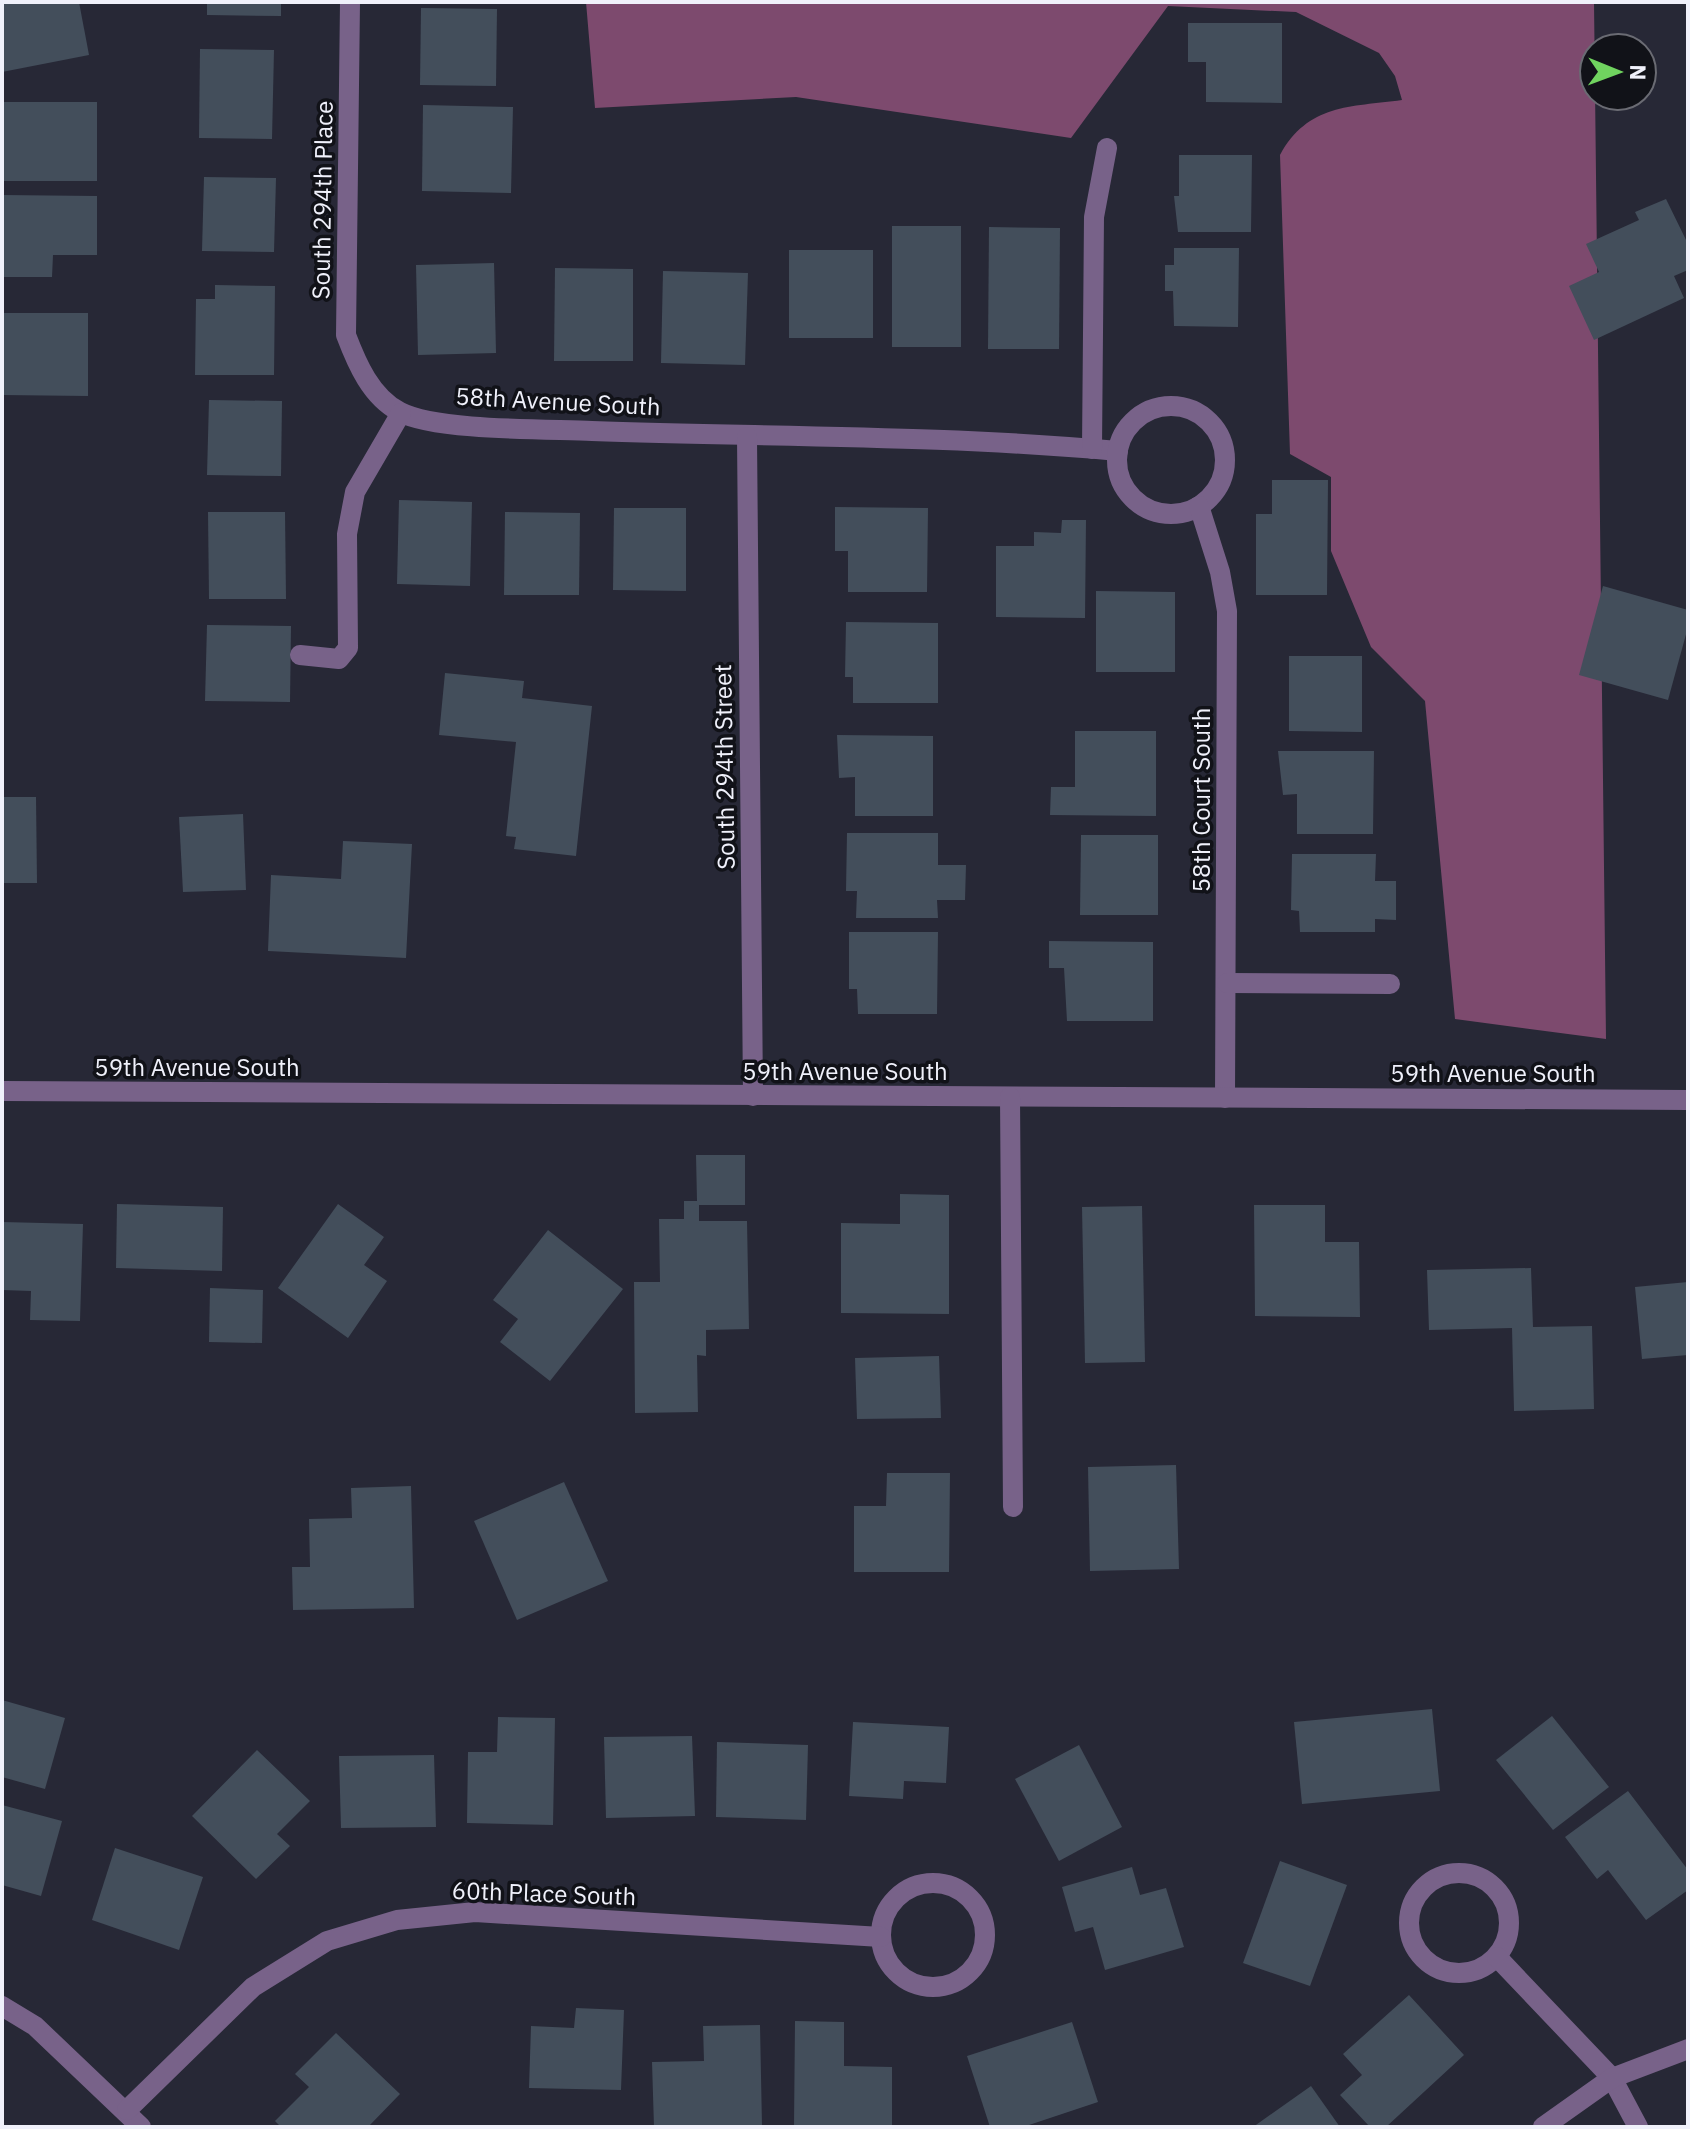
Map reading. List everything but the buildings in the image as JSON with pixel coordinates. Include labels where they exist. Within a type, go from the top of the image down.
[{"type":"street","name":"South 294th Place","points":[[350,2],[346,335],[357,364],[374,391],[401,413]]},
{"type":"street","points":[[1092,449],[1094,217],[1107,148]]},
{"type":"street","points":[[1169,406],[1187,408],[1204,416],[1217,430],[1224,447],[1225,465],[1212,495],[1199,506],[1183,513],[1166,514],[1135,500],[1124,487],[1118,470],[1118,451],[1124,434],[1136,419],[1151,409],[1169,406]]},
{"type":"street","points":[[300,655],[339,659],[348,648],[347,534],[355,492],[401,413]]},
{"type":"street","name":"58th Avenue South","points":[[401,413],[490,427],[747,437]]},
{"type":"street","points":[[747,437],[1118,451]]},
{"type":"street","name":"South 294th Street","points":[[747,437],[753,1096]]},
{"type":"street","name":"58th Court South","points":[[1199,506],[1220,572],[1227,611],[1225,1098]]},
{"type":"street","points":[[1227,983],[1390,984]]},
{"type":"street","name":"59th Avenue South","points":[[2,1091],[1688,1100]]},
{"type":"street","points":[[1010,1097],[1013,1507]]},
{"type":"street","points":[[1446,1873],[1470,1874],[1492,1884],[1508,1911],[1510,1927],[1497,1957],[1467,1973],[1450,1973],[1434,1966],[1412,1941],[1408,1924],[1411,1907],[1419,1892],[1446,1873]]},
{"type":"street","points":[[934,1882],[951,1886],[972,1901],[984,1923],[985,1940],[981,1957],[971,1971],[941,1987],[907,1980],[893,1969],[881,1937],[887,1912],[902,1893],[934,1882]]},
{"type":"street","name":"60th Place South","points":[[127,2110],[253,1987],[327,1941],[397,1920],[475,1912],[881,1937]]},
{"type":"street","points":[[1497,1957],[1612,2078],[1638,2127]]},
{"type":"street","points":[[2,2006],[35,2026],[127,2110],[141,2127]]},
{"type":"street","points":[[1543,2127],[1612,2078],[1688,2049]]},
{"type":"shaded area","points":[[586,2],[1594,2],[1594,32],[1578,32],[1578,112],[1595,112],[1606,1039],[1455,1019],[1425,701],[1371,647],[1331,551],[1331,477],[1290,454],[1280,155],[1291,138],[1317,117],[1348,107],[1402,100],[1395,76],[1379,53],[1296,12],[1168,6],[1071,138],[796,97],[595,108]]}]
